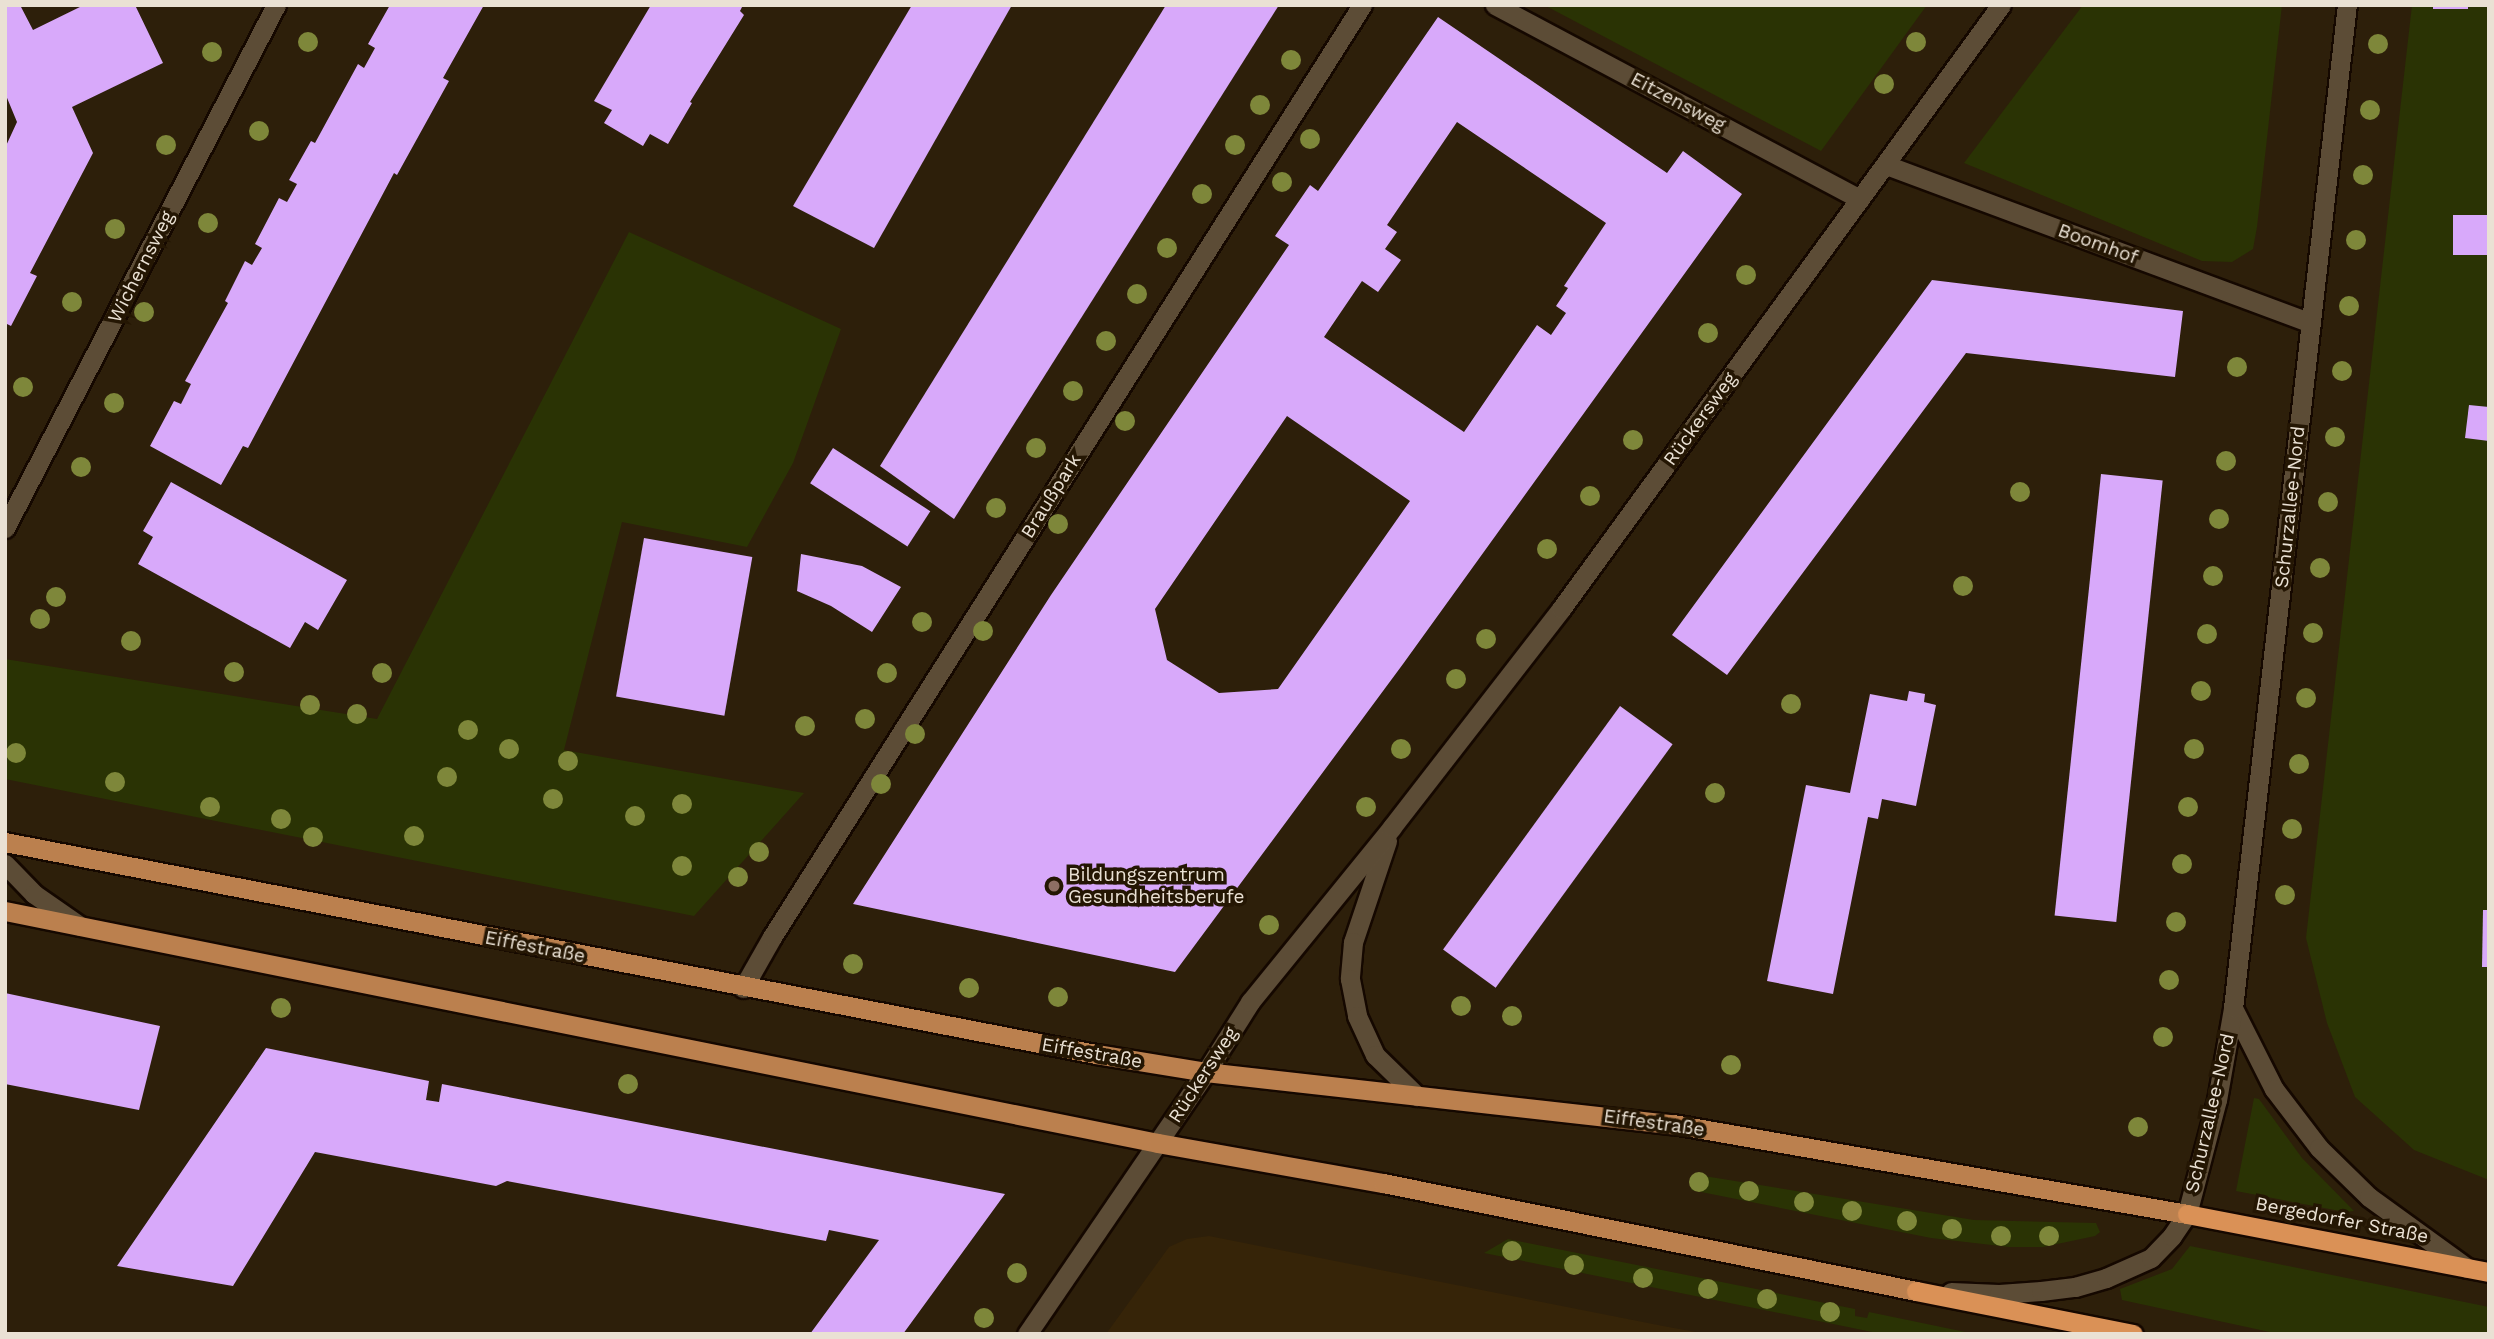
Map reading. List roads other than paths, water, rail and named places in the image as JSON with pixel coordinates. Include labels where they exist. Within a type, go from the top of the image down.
[{"type":"highway","name":"Bergedorfer Straße","points":[[2187,1214],[2489,1272]]},
{"type":"highway","points":[[1916,1291],[2133,1334]]},
{"type":"main road","name":"Eiffestraße","points":[[5,842],[743,988],[1206,1072],[1673,1124],[2187,1214]]},
{"type":"main road","points":[[5,911],[1158,1143],[1383,1183],[1916,1291]]},
{"type":"street","name":"Wichernsweg","points":[[5,528],[276,5]]},
{"type":"street","name":"Braußpark","points":[[743,988],[772,937],[1362,5]]},
{"type":"street","name":"Eitzensweg","points":[[1495,5],[1860,199]]},
{"type":"street","name":"Rückersweg","points":[[1027,1334],[1206,1072],[1250,1002],[1392,827],[1561,609],[2001,5]]},
{"type":"street","name":"Schurzallee-Nord","points":[[1916,1291],[2009,1293],[2075,1287],[2106,1278],[2151,1258],[2172,1236],[2187,1214],[2217,1100],[2233,1008],[2347,5]]},
{"type":"street","name":"Boomhof","points":[[1885,165],[2311,323]]},
{"type":"street","name":"Rückersweg","points":[[1392,827],[1353,942],[1350,979],[1357,1016],[1375,1055],[1418,1096]]},
{"type":"street","points":[[5,864],[34,894],[80,926]]},
{"type":"street","name":"Schurzallee-Nord","points":[[2233,1008],[2274,1089],[2319,1148],[2369,1197],[2467,1268]]},
{"type":"place","name":"Bildungszentrum Gesundheitsberufe","points":[[1054,886]]}]
